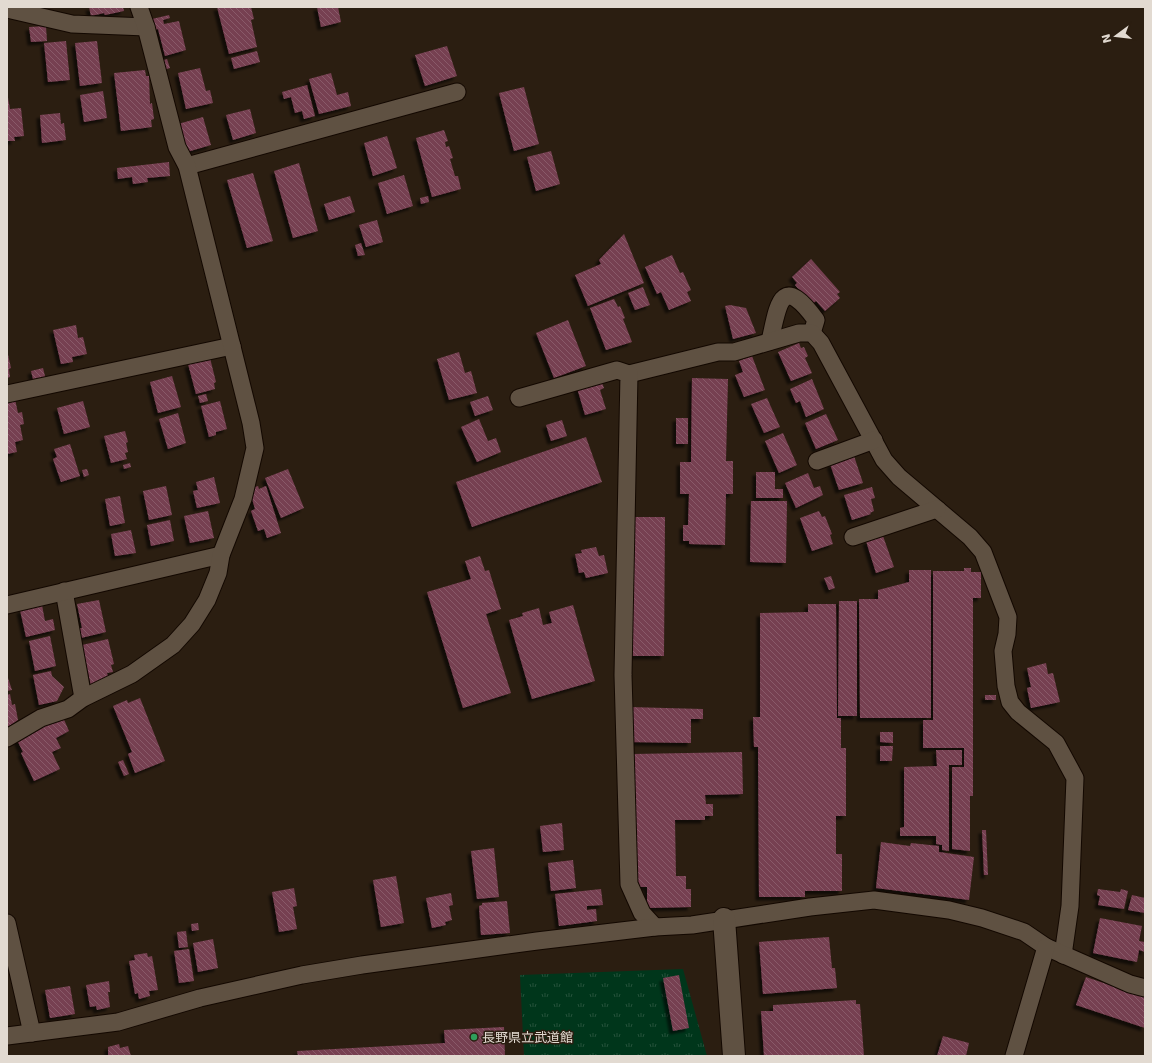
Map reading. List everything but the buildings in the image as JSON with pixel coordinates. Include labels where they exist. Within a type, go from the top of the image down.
[{"type":"street","points":[[7,738],[41,718],[68,709],[83,698],[132,674],[157,658],[183,635],[199,615],[218,573],[221,555],[243,499],[255,448],[251,423],[187,166],[177,147],[146,26],[139,7]]},
{"type":"street","points":[[7,9],[72,24],[146,26]]},
{"type":"street","points":[[187,166],[457,92]]},
{"type":"street","points":[[770,342],[779,304],[782,299],[788,296],[795,297],[805,304],[816,320],[812,334]]},
{"type":"street","points":[[519,398],[617,370],[629,374],[718,352],[734,352],[799,334],[812,334],[821,343],[884,460],[899,477],[970,537],[983,552],[1008,617],[1003,650],[1006,686],[1010,702],[1018,712],[1056,743],[1074,778],[1070,906],[1063,955]]},
{"type":"street","points":[[7,394],[232,346]]},
{"type":"street","points":[[629,374],[623,675],[628,884],[642,913],[655,927]]},
{"type":"street","points":[[817,461],[874,440]]},
{"type":"street","points":[[853,538],[936,509]]},
{"type":"street","points":[[7,605],[221,555]]},
{"type":"street","points":[[64,592],[83,698]]},
{"type":"street","points":[[7,1036],[118,1022],[200,998],[302,975],[418,956],[655,927],[692,925],[810,907],[874,900],[949,910],[982,918],[1024,932],[1046,947],[1063,955],[1130,984],[1145,988]]},
{"type":"street","points":[[724,919],[734,1056]]},
{"type":"street","points":[[7,923],[32,1033]]},
{"type":"street","points":[[1014,1056],[1046,947]]},
{"type":"green space","points":[[683,969],[707,1056],[524,1056],[520,975]]},
{"type":"place","name":"長野県立武道館","points":[[474,1037]]}]
